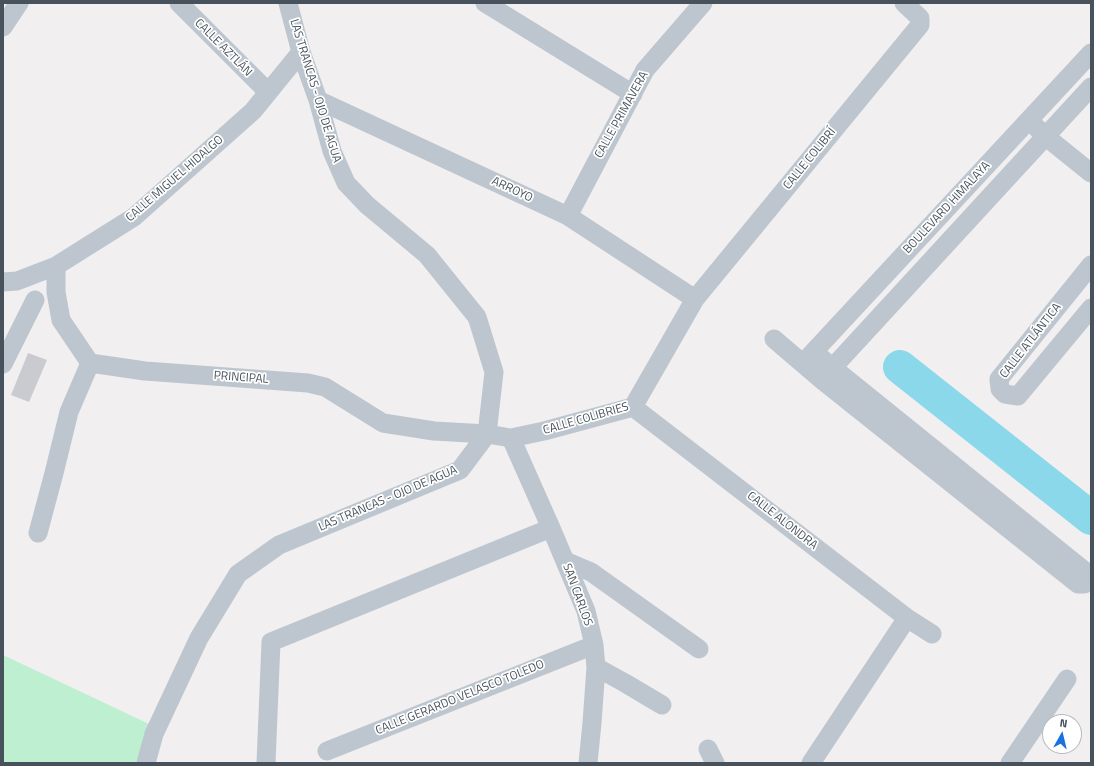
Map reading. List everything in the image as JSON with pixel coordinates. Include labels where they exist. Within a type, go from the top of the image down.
[{"type":"street","points":[[3,27],[19,3]]},
{"type":"street","name":"CALLE AZTLÁN","points":[[179,3],[268,92]]},
{"type":"street","name":"LAS TRANCAS - OJO DE AGUA","points":[[146,763],[154,734],[199,638],[238,574],[279,545],[460,470],[487,434],[494,372],[477,317],[427,255],[367,205],[346,183],[332,151],[318,100],[300,52],[288,3]]},
{"type":"street","points":[[485,3],[633,94]]},
{"type":"street","name":"CALLE PRIMAVERA","points":[[568,216],[645,70],[703,3]]},
{"type":"street","name":"CALLE COLIBRÍ","points":[[695,299],[920,25],[920,18],[904,3]]},
{"type":"street","name":"CALLE MIGUEL HIDALGO","points":[[10,282],[56,266],[134,217],[253,111],[300,52]]},
{"type":"street","name":"BOULEVARD HIMALAYA","points":[[809,358],[1091,54]]},
{"type":"street","name":"BOULEVARD HIMALAYA","points":[[827,374],[1091,87]]},
{"type":"street","name":"ARROYO","points":[[318,100],[568,216],[695,299]]},
{"type":"street","points":[[1029,120],[1045,136],[1091,173]]},
{"type":"street","name":"CALLE ATLÁNTICA","points":[[1091,264],[999,379],[1000,389],[1005,394],[1018,396],[1091,308]]},
{"type":"street","points":[[56,266],[56,292],[61,320]]},
{"type":"street","points":[[10,282],[61,320],[90,363],[69,412],[38,533]]},
{"type":"street","name":"CALLE COLIBRIES","points":[[487,434],[511,438],[544,431],[633,407],[695,299]]},
{"type":"street","points":[[3,364],[35,300]]},
{"type":"street","points":[[774,339],[809,358],[827,374],[1078,584],[1084,584],[1088,579],[1087,573],[827,374]]},
{"type":"street","name":"PRINCIPAL","points":[[90,363],[145,371],[308,383],[325,387],[383,423],[434,430],[487,434]]},
{"type":"street","name":"CALLE ALONDRA","points":[[633,407],[907,618],[932,634]]},
{"type":"street","name":"SAN CARLOS","points":[[511,438],[586,611],[594,645],[596,667],[588,763]]},
{"type":"street","points":[[266,763],[271,642],[551,528]]},
{"type":"street","points":[[565,561],[590,572],[698,649]]},
{"type":"street","points":[[811,763],[907,618]]},
{"type":"street","name":"CALLE GERARDO VELASCO TOLEDO","points":[[327,751],[594,645]]},
{"type":"street","points":[[596,667],[662,706]]},
{"type":"street","points":[[1010,763],[1066,679]]},
{"type":"green space","points":[[3,655],[149,724],[147,763],[3,763]]},
{"type":"building","points":[[28,353],[47,360],[29,402],[11,395]]},
{"type":"waterway","points":[[900,367],[1091,518]]}]
